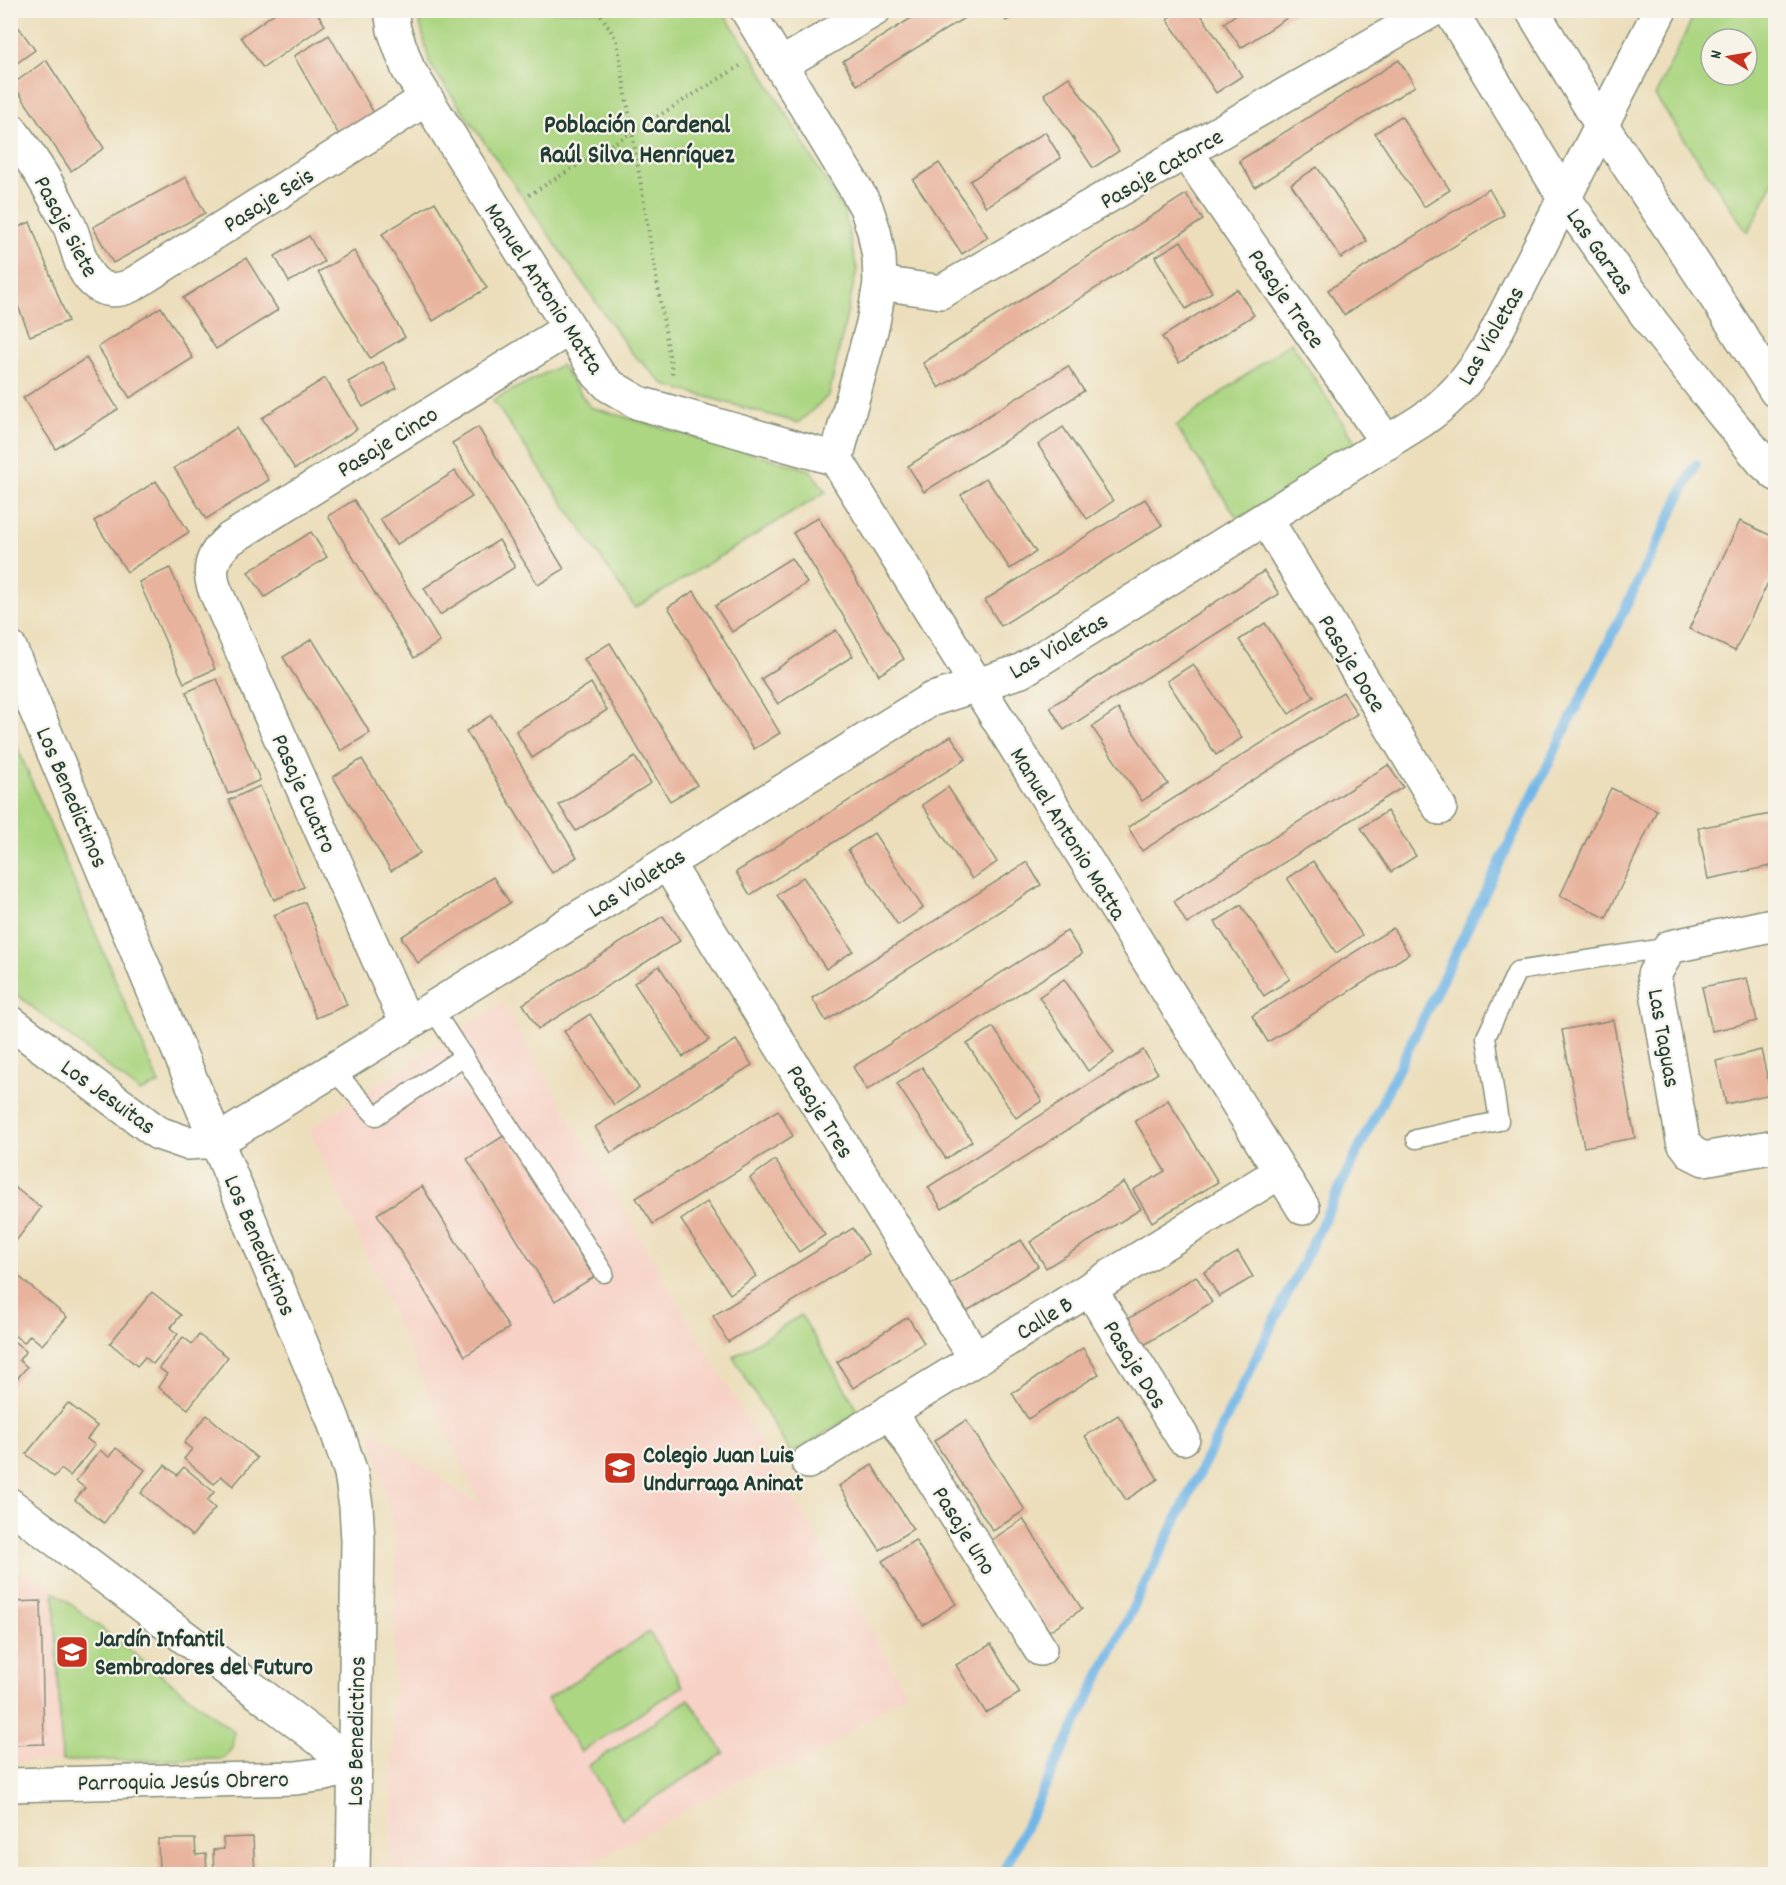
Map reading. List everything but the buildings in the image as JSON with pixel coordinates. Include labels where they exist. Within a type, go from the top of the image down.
[{"type":"street","name":"Manuel Antonio Matta","points":[[391,10],[400,50],[426,99],[598,374],[610,386],[639,402],[836,459],[1303,1208]]},
{"type":"street","points":[[747,10],[866,207],[874,231],[879,257],[880,283],[873,323],[836,459]]},
{"type":"street","points":[[775,56],[874,10]]},
{"type":"street","name":"Pasaje Catorce","points":[[880,283],[941,292],[1433,10]]},
{"type":"street","name":"Las Garzas","points":[[1450,10],[1565,199],[1653,324],[1721,411],[1763,462],[1776,474]]},
{"type":"street","points":[[1532,10],[1602,126],[1776,391]]},
{"type":"street","name":"Las Violetas","points":[[218,1141],[930,700],[1021,671],[1441,407],[1476,370],[1660,10]]},
{"type":"street","name":"Pasaje Seis","points":[[107,290],[124,289],[132,285],[426,99]]},
{"type":"street","name":"Pasaje Siete","points":[[10,129],[45,181],[69,226],[87,273],[92,281],[107,290]]},
{"type":"street","name":"Pasaje Trece","points":[[1187,153],[1387,443]]},
{"type":"street","name":"Pasaje Cinco","points":[[213,560],[219,548],[230,539],[568,329]]},
{"type":"street","name":"Pasaje Doce","points":[[1266,519],[1440,808]]},
{"type":"street","name":"Pasaje Cuatro","points":[[213,560],[211,570],[215,590],[420,1016]]},
{"type":"street","name":"Los Benedictinos","points":[[10,648],[333,1419],[351,1473],[358,1540],[353,1875]]},
{"type":"street","name":"Pasaje Tres","points":[[667,863],[976,1359]]},
{"type":"street","points":[[1670,947],[1776,924]]},
{"type":"street","name":"Las Taguas","points":[[1670,947],[1654,975],[1683,1140],[1692,1154],[1704,1159],[1776,1146]]},
{"type":"street","name":"Los Jesuitas","points":[[10,1022],[158,1133],[187,1143],[218,1141]]},
{"type":"street","name":"Calle B","points":[[808,1462],[1280,1172]]},
{"type":"street","name":"Pasaje Dos","points":[[1090,1289],[1183,1438]]},
{"type":"street","name":"Pasaje Uno","points":[[890,1411],[1040,1650]]},
{"type":"street","points":[[10,1505],[355,1766]]},
{"type":"street","name":"Parroquia Jesús Obrero","points":[[10,1785],[296,1778],[325,1774],[355,1766]]},
{"type":"lane","points":[[1416,1139],[1499,1120],[1486,1037],[1518,971],[1670,947]]},
{"type":"lane","points":[[420,1016],[464,1056],[604,1273]]},
{"type":"lane","points":[[333,1070],[376,1116],[464,1056]]},
{"type":"path","points":[[598,10],[617,41],[679,414]]},
{"type":"path","points":[[497,214],[632,132],[775,56]]},
{"type":"shaded area","name":"Colegio Juan Luis Undurraga Aninat","points":[[502,1003],[907,1692],[801,1766],[759,1770],[572,1874],[392,1874],[395,1534],[369,1428],[481,1507],[309,1129]]},
{"type":"shaded area","name":"Jardín Infantil Sembradores del Futuro","points":[[11,1572],[32,1573],[234,1732],[232,1748],[223,1759],[11,1762]]},
{"type":"green space","points":[[417,11],[722,11],[751,54],[844,212],[857,269],[829,395],[798,423],[665,385],[630,351],[430,64]]},
{"type":"green space","points":[[1696,11],[1775,11],[1775,178],[1748,233],[1655,96]]},
{"type":"green space","points":[[1291,342],[1359,448],[1238,519],[1176,426]]},
{"type":"green space","points":[[561,365],[590,407],[810,470],[826,492],[635,608],[493,400]]},
{"type":"green space","points":[[10,730],[159,1084],[140,1092],[11,990]]},
{"type":"green space","points":[[801,1315],[859,1412],[791,1454],[733,1357]]},
{"type":"green space","name":"Jardín Infantil Sembradores del Futuro","points":[[54,1591],[234,1732],[232,1748],[223,1759],[62,1761]]},
{"type":"green space","points":[[649,1632],[683,1686],[581,1752],[547,1699]]},
{"type":"green space","points":[[689,1699],[724,1753],[622,1819],[588,1766]]},
{"type":"waterway","points":[[1002,1874],[1696,464]]},
{"type":"place","name":"Colegio Juan Luis Undurraga Aninat","points":[[620,1468]]},
{"type":"place","name":"Jardín Infantil Sembradores del Futuro","points":[[72,1652]]},
{"type":"district","name":"Población Cardenal Raúl Silva Henríquez","points":[[637,138]]}]
